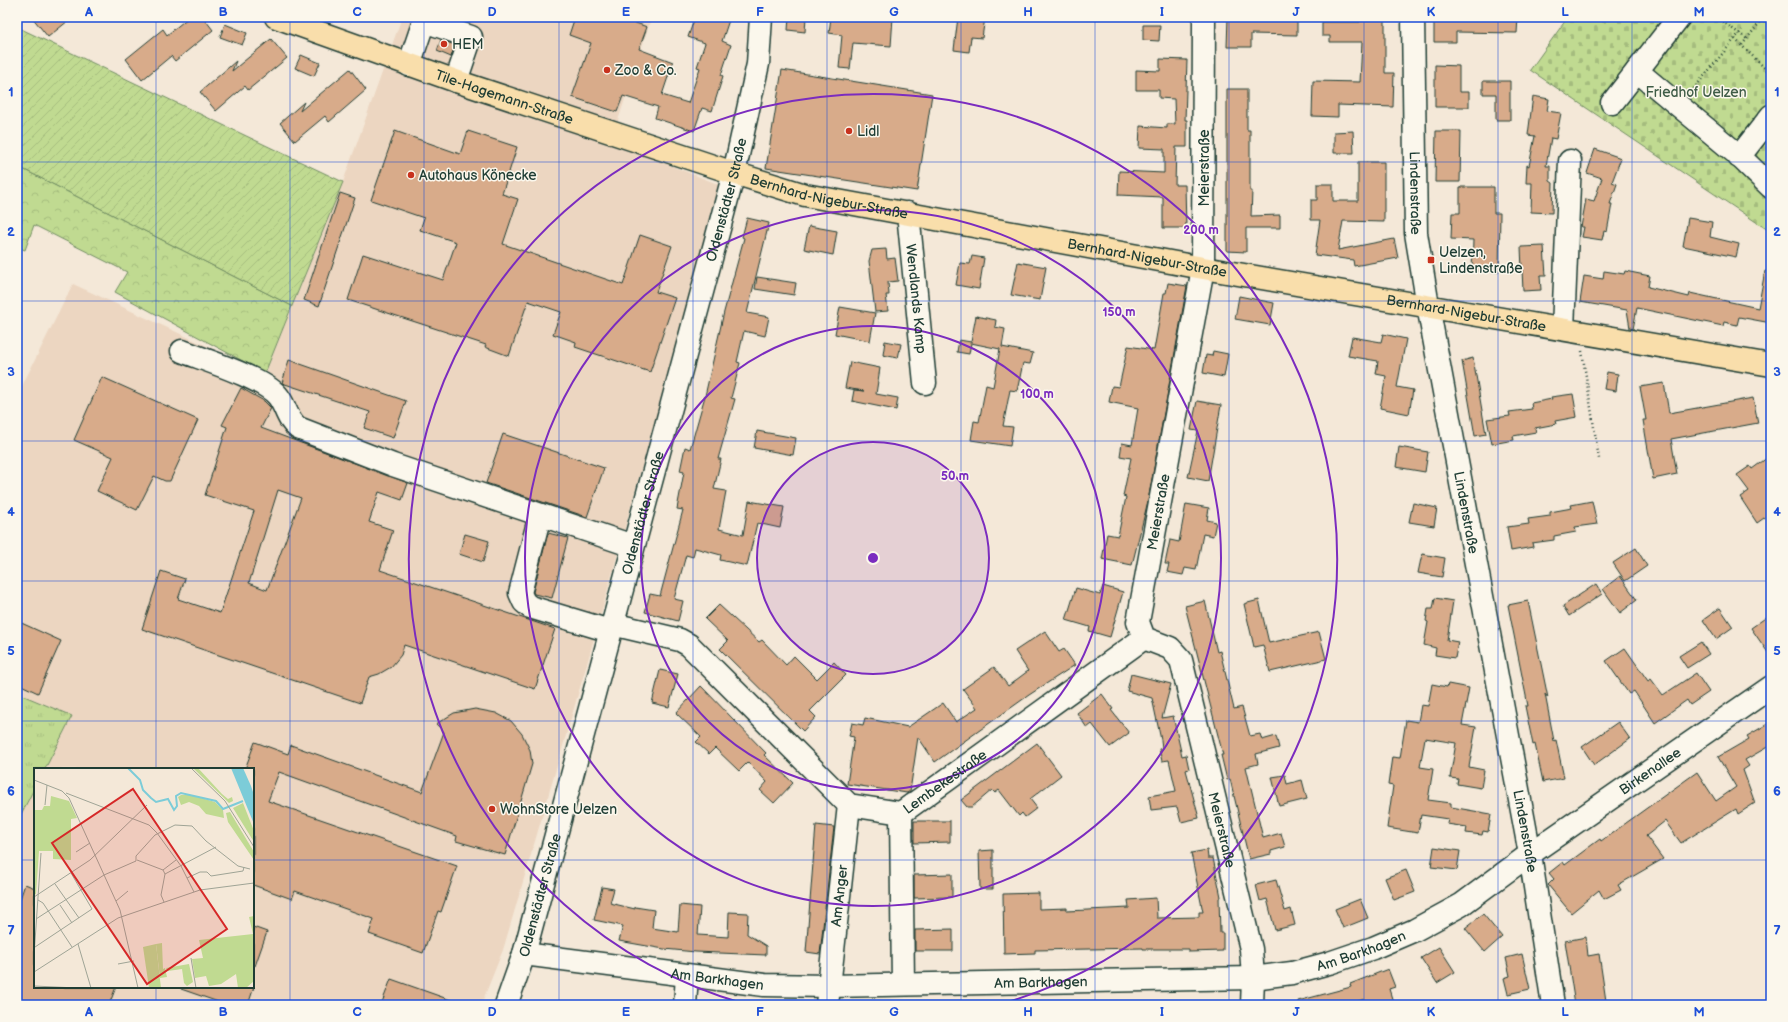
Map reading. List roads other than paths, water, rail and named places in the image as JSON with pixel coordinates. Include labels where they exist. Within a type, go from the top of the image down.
[{"type":"main road","name":"Tile-Hagemann-Straße","points":[[276,17],[409,65],[734,173]]},
{"type":"main road","name":"Bernhard-Nigebur-Straße","points":[[734,173],[805,195],[1203,268],[1771,365]]},
{"type":"street","name":"Oldenstädter Straße","points":[[506,1005],[524,954],[734,173],[758,64],[761,17]]},
{"type":"street","name":"Meierstraße","points":[[1204,17],[1203,268],[1138,622],[1144,638],[1170,648],[1181,660],[1251,950],[1254,978],[1252,1005]]},
{"type":"street","name":"Lindenstraße","points":[[1413,17],[1416,233],[1428,306],[1530,854],[1553,1005]]},
{"type":"street","points":[[1612,103],[1679,17]]},
{"type":"street","points":[[409,65],[424,21],[438,25],[471,37],[456,81]]},
{"type":"street","points":[[1637,71],[1739,157],[1771,187]]},
{"type":"street","points":[[1739,157],[1771,116]]},
{"type":"street","name":"Bernhard-Nigebur-Straße","points":[[1570,161],[1571,331]]},
{"type":"street","name":"Wendlands Kamp","points":[[908,213],[925,384]]},
{"type":"street","points":[[182,351],[268,387],[277,395],[288,417],[298,428],[393,465],[633,546]]},
{"type":"street","points":[[540,515],[520,592],[524,602],[530,607],[611,628],[680,640],[689,645],[849,805]]},
{"type":"street","name":"Lembekestraße","points":[[849,805],[901,813],[1144,638]]},
{"type":"street","name":"Birkenallee","points":[[1530,854],[1771,687]]},
{"type":"street","name":"Am Anger","points":[[828,995],[849,805]]},
{"type":"street","points":[[901,813],[903,984]]},
{"type":"street","name":"Am Barkhagen","points":[[524,954],[764,985],[828,995],[903,984],[1254,978],[1292,972],[1329,963],[1373,948],[1415,930],[1460,905],[1530,854]]},
{"type":"street","points":[[685,1005],[687,976]]},
{"type":"place","name":"HEM","points":[[444,44]]},
{"type":"place","name":"Zoo & Co.","points":[[607,70]]},
{"type":"place","name":"Lidl","points":[[849,131]]},
{"type":"place","name":"Autohaus Könecke","points":[[411,175]]},
{"type":"place","name":"Uelzen, Lindenstraße","points":[[1431,260]]},
{"type":"place","name":"WohnStore Uelzen","points":[[492,809]]},
{"type":"park label","name":"Friedhof Uelzen","points":[[1696,92]]}]
